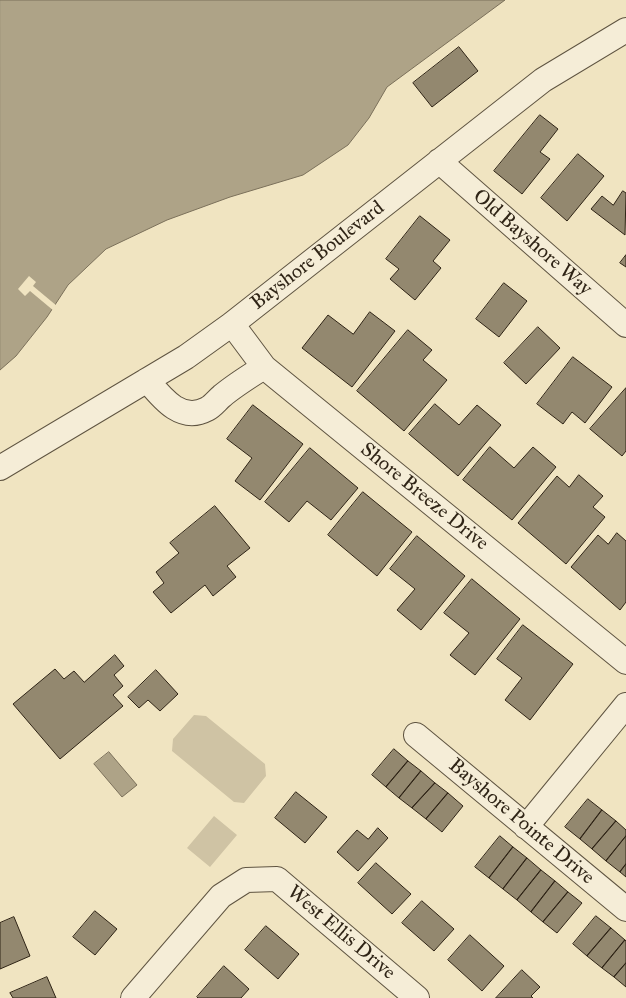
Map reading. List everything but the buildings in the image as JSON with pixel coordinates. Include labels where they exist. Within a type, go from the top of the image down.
[{"type":"street","name":"Bayshore Boulevard","points":[[0,468],[186,357],[232,324],[543,80],[626,30]]},
{"type":"street","name":"Old Bayshore Way","points":[[439,161],[626,325]]},
{"type":"street","name":"Shore Breeze Drive","points":[[232,324],[264,367],[626,662]]},
{"type":"street","points":[[146,380],[164,401],[184,412],[198,413],[209,408],[222,395],[264,367]]},
{"type":"street","points":[[526,827],[626,705]]},
{"type":"street","name":"Bayshore Pointe Drive","points":[[416,735],[626,908]]},
{"type":"street","name":"West Ellis Drive","points":[[132,998],[221,896],[246,880],[277,879],[417,998]]},
{"type":"shaded area","points":[[0,0],[505,0],[387,87],[369,118],[348,145],[303,175],[230,197],[167,220],[106,249],[68,285],[47,317],[16,356],[0,370]]},
{"type":"shaded area","points":[[194,715],[206,716],[265,764],[266,776],[244,803],[234,802],[172,751],[173,739]]},
{"type":"shaded area","points":[[109,752],[137,785],[122,797],[94,764]]},
{"type":"shaded area","points":[[214,816],[237,835],[210,867],[187,848]]},
{"type":"pier","points":[[29,276],[36,282],[33,286],[57,306],[54,311],[30,291],[25,296],[18,289]]}]
